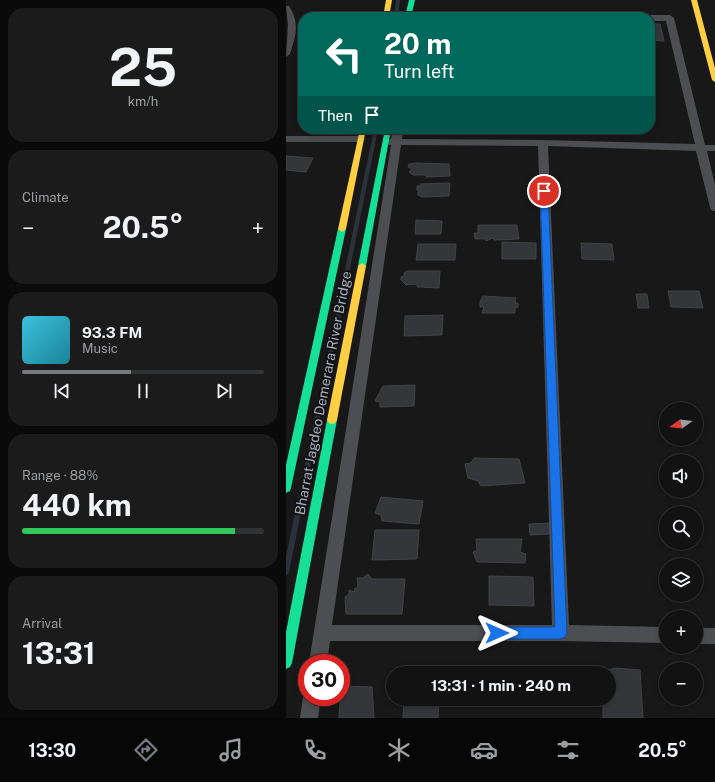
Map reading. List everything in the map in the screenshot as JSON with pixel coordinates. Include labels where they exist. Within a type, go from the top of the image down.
[{"type":"main road","points":[[387,12],[389,0]]},
{"type":"main road","points":[[409,12],[412,0]]},
{"type":"main road","points":[[694,0],[715,80]]},
{"type":"main road","name":"Bharrat Jagdeo Demerara River Bridge","points":[[286,488],[362,134]]},
{"type":"main road","name":"Bharrat Jagdeo Demerara River Bridge","points":[[286,663],[393,138]]},
{"type":"street","points":[[286,8],[290,13],[293,25],[293,34],[286,54]]},
{"type":"street","points":[[655,18],[670,18],[715,206]]},
{"type":"street","points":[[286,139],[362,134]]},
{"type":"street","points":[[319,654],[393,138],[715,148]]},
{"type":"street","points":[[542,143],[561,633]]},
{"type":"street","points":[[322,633],[561,633],[659,635]]},
{"type":"street","points":[[703,636],[715,636]]},
{"type":"street","points":[[309,718],[311,706]]},
{"type":"building","points":[[655,24],[660,24],[664,41],[655,40]]},
{"type":"building","points":[[286,156],[313,158],[306,172],[286,170]]},
{"type":"building","points":[[409,164],[449,164],[450,176],[426,177],[426,175],[413,175],[409,172],[412,169],[408,167]]},
{"type":"building","points":[[450,183],[449,196],[422,197],[418,195],[418,192],[420,192],[417,190],[417,186],[421,186],[420,184]]},
{"type":"building","points":[[416,220],[442,221],[441,234],[415,234]]},
{"type":"building","points":[[478,225],[517,225],[519,239],[494,240],[493,238],[486,241],[486,239],[475,239],[474,233],[478,233]]},
{"type":"building","points":[[502,242],[536,243],[536,259],[502,259]]},
{"type":"building","points":[[581,243],[612,244],[614,260],[582,259]]},
{"type":"building","points":[[418,244],[456,244],[455,260],[416,260]]},
{"type":"building","points":[[407,271],[440,271],[439,288],[417,287],[417,284],[406,285],[401,280],[401,277],[404,276],[404,273]]},
{"type":"building","points":[[668,291],[699,291],[703,308],[671,307]]},
{"type":"building","points":[[636,294],[647,294],[649,308],[638,308]]},
{"type":"building","points":[[483,296],[516,298],[515,303],[518,303],[518,307],[515,308],[515,313],[482,313],[484,307],[480,307],[480,302]]},
{"type":"building","points":[[443,315],[442,335],[404,336],[405,316]]},
{"type":"building","points":[[415,385],[414,406],[380,407],[380,402],[375,401],[383,386]]},
{"type":"building","points":[[474,458],[519,459],[525,483],[481,486],[478,481],[468,478],[465,464],[471,463]]},
{"type":"building","points":[[381,497],[423,501],[419,524],[382,521],[381,515],[375,513]]},
{"type":"building","points":[[549,523],[550,534],[530,535],[529,524]]},
{"type":"building","points":[[375,530],[419,530],[417,559],[372,560]]},
{"type":"building","points":[[476,539],[522,539],[520,552],[526,554],[525,563],[477,562],[473,552],[477,550]]},
{"type":"building","points":[[368,574],[372,579],[405,579],[402,614],[346,614],[345,597],[349,594],[349,590],[354,592],[355,588],[358,588],[357,578],[363,578]]},
{"type":"building","points":[[489,576],[533,577],[534,606],[489,605]]},
{"type":"building","points":[[616,668],[640,670],[643,718],[603,718],[603,706],[616,706]]},
{"type":"building","points":[[350,686],[372,687],[374,718],[339,718],[340,706],[350,706]]},
{"type":"building","points":[[404,706],[439,706],[438,718],[403,718]]},
{"type":"waterway","points":[[397,12],[398,0]]},
{"type":"waterway","points":[[286,572],[375,134]]},
{"type":"traffic: fast","points":[[409,12],[412,0]]},
{"type":"traffic: fast","points":[[362,266],[387,134]]},
{"type":"traffic: fast","points":[[286,488],[342,229]]},
{"type":"traffic: fast","points":[[286,663],[332,420]]},
{"type":"traffic: slow","points":[[387,12],[389,0]]},
{"type":"traffic: slow","points":[[694,0],[715,80]]},
{"type":"traffic: slow","points":[[342,229],[362,134]]},
{"type":"traffic: slow","points":[[332,420],[362,266]]},
{"type":"route","points":[[497,633],[561,633],[544,191]]}]
